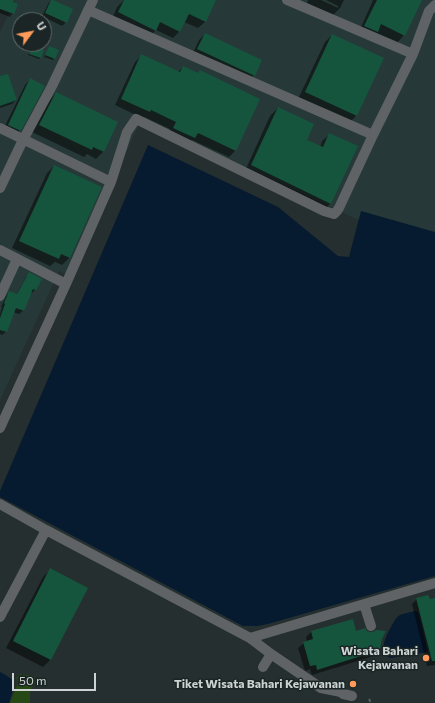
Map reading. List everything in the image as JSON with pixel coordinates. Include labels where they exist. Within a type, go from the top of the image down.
[{"type":"lane","points":[[0,188],[23,140],[52,86],[92,0]]},
{"type":"lane","points":[[287,0],[413,54]]},
{"type":"lane","points":[[0,428],[111,182],[127,132],[136,119],[324,211],[334,214],[339,208],[413,54],[429,11],[435,5]]},
{"type":"lane","points":[[88,10],[373,135]]},
{"type":"lane","points":[[0,128],[111,182]]},
{"type":"lane","points":[[0,250],[66,284]]},
{"type":"lane","points":[[0,296],[17,258]]},
{"type":"lane","points":[[0,504],[250,638],[321,688],[342,692],[352,696]]},
{"type":"lane","points":[[0,617],[46,530]]},
{"type":"lane","points":[[250,638],[435,583]]},
{"type":"lane","points":[[364,604],[371,626]]},
{"type":"lane","points":[[264,667],[271,654]]},
{"type":"path","points":[[369,699],[371,703]]},
{"type":"shaded area","points":[[15,0],[435,0],[435,256],[142,118],[69,276],[59,271],[0,400],[0,32]]},
{"type":"green space","points":[[20,674],[33,676],[36,682],[30,690],[30,703],[10,703],[18,682],[16,678]]},
{"type":"water","points":[[148,145],[278,207],[338,256],[349,257],[361,211],[435,232],[435,576],[268,624],[243,626],[0,497],[0,491]]},
{"type":"water","points":[[415,611],[418,612],[419,615],[428,652],[391,658],[387,656],[383,648],[384,643],[395,620],[400,615]]},
{"type":"water","points":[[0,672],[10,678],[14,684],[9,703],[0,703]]},
{"type":"building","points":[[0,0],[14,0],[13,2],[18,4],[15,12],[12,13],[0,9]]},
{"type":"building","points":[[51,0],[73,9],[67,23],[52,16],[52,12],[45,12]]},
{"type":"building","points":[[124,0],[216,0],[206,22],[189,14],[180,32],[160,22],[156,31],[118,12]]},
{"type":"building","points":[[377,0],[422,0],[405,36],[381,24],[378,32],[364,26]]},
{"type":"building","points":[[205,33],[262,60],[255,76],[197,49]]},
{"type":"building","points":[[332,34],[384,58],[357,116],[305,92]]},
{"type":"building","points":[[52,47],[59,50],[55,59],[45,55],[46,52],[52,52]]},
{"type":"building","points":[[30,52],[43,52],[41,58],[29,54]]},
{"type":"building","points":[[141,54],[180,72],[183,66],[198,73],[200,70],[260,99],[236,151],[198,133],[195,138],[173,128],[176,122],[151,110],[150,112],[121,99]]},
{"type":"building","points":[[8,74],[17,100],[0,106],[0,76]]},
{"type":"building","points":[[30,78],[45,86],[21,131],[8,125]]},
{"type":"building","points":[[56,92],[118,122],[104,152],[93,147],[92,150],[39,125]]},
{"type":"building","points":[[278,107],[314,124],[307,140],[323,147],[329,133],[358,146],[331,204],[251,165]]},
{"type":"building","points":[[54,165],[102,187],[70,258],[61,254],[59,259],[19,241]]},
{"type":"building","points":[[29,272],[42,279],[36,290],[33,289],[24,311],[16,308],[7,332],[0,330],[0,318],[9,291],[17,294]]},
{"type":"building","points":[[50,568],[88,588],[51,660],[13,641]]},
{"type":"building","points":[[428,595],[430,599],[435,598],[435,661],[432,661],[416,598]]},
{"type":"building","points":[[353,619],[356,631],[365,628],[370,632],[376,630],[386,631],[382,639],[380,650],[317,670],[316,665],[310,666],[303,642],[313,639],[311,631]]},
{"type":"place","name":"Wisata Bahari Kejawanan","points":[[426,658]]},
{"type":"place","name":"Tiket Wisata Bahari Kejawanan","points":[[353,684]]}]
